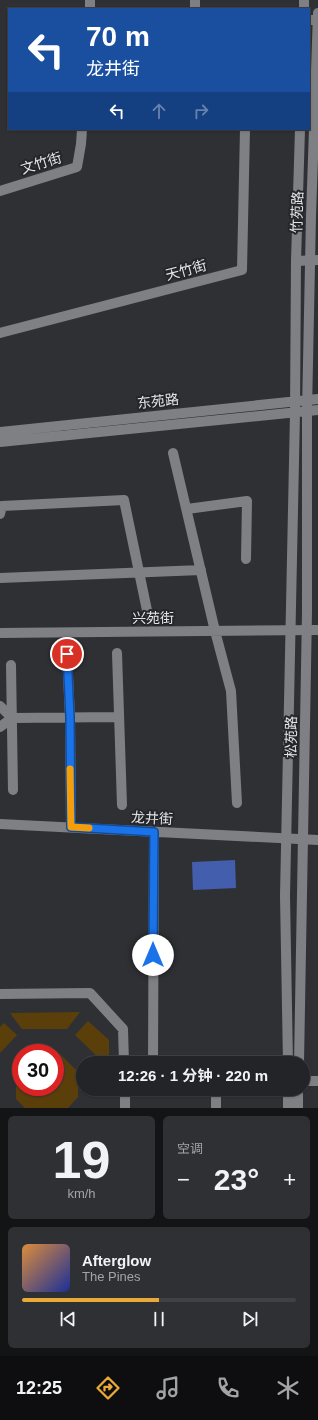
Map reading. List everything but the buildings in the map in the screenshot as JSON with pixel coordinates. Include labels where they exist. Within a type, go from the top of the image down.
[{"type":"street","name":"竹苑路","points":[[306,411],[314,260],[318,13]]},
{"type":"street","name":"文竹街","points":[[0,191],[77,167],[82,130]]},
{"type":"street","name":"天竹街","points":[[0,333],[242,270],[245,130]]},
{"type":"street","name":"竹苑路","points":[[295,413],[296,260],[300,130]]},
{"type":"street","points":[[296,260],[314,260]]},
{"type":"street","name":"东苑路","points":[[0,432],[318,399]]},
{"type":"street","name":"东苑路","points":[[0,442],[318,410]]},
{"type":"street","name":"松苑路","points":[[298,1056],[307,630],[306,411]]},
{"type":"street","name":"松苑路","points":[[288,1056],[286,896],[295,413]]},
{"type":"street","points":[[173,453],[214,631],[231,691],[237,804]]},
{"type":"street","points":[[0,514],[2,506],[124,500],[148,615]]},
{"type":"street","points":[[187,509],[246,501],[246,559]]},
{"type":"street","points":[[0,578],[201,570]]},
{"type":"street","name":"兴苑街","points":[[0,633],[318,630]]},
{"type":"street","points":[[117,653],[122,805]]},
{"type":"street","points":[[67,654],[70,717],[71,827]]},
{"type":"street","points":[[11,665],[13,790]]},
{"type":"street","points":[[0,706],[12,718]]},
{"type":"street","points":[[0,727],[12,718],[119,717]]},
{"type":"street","name":"龙井街","points":[[0,824],[318,840]]},
{"type":"street","points":[[153,1056],[154,832]]},
{"type":"street","points":[[0,994],[90,993],[123,1029],[124,1056]]},
{"type":"street","points":[[125,1096],[125,1108]]},
{"type":"street","points":[[216,1096],[216,1108]]},
{"type":"street","points":[[288,1096],[288,1108]]},
{"type":"street","points":[[298,1096],[298,1108]]},
{"type":"shaded area","points":[[80,1012],[67,1029],[22,1029],[10,1013]]},
{"type":"shaded area","points":[[88,1021],[109,1040],[109,1056],[97,1056],[75,1035]]},
{"type":"shaded area","points":[[4,1023],[17,1035],[0,1053],[0,1027]]},
{"type":"shaded area","points":[[64,1058],[76,1070],[76,1096],[78,1097],[68,1108],[25,1108],[16,1099],[16,1096],[64,1096]]},
{"type":"water","points":[[235,860],[236,888],[193,890],[192,862]]},
{"type":"slow traffic","points":[[70,769],[71,827],[89,828]]},
{"type":"route","points":[[67,654],[70,717],[71,827],[154,832],[153,955]]}]
